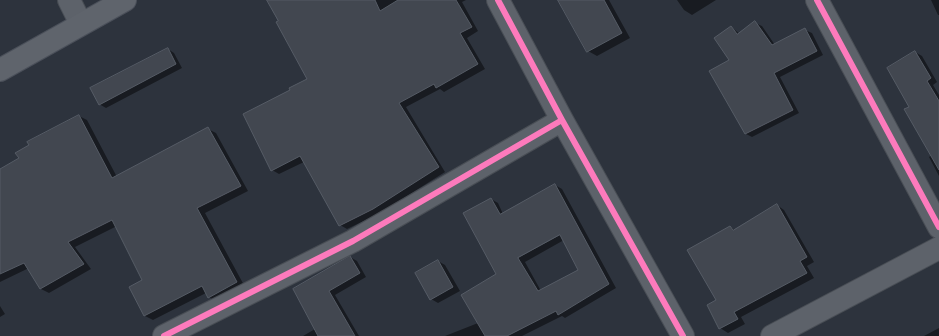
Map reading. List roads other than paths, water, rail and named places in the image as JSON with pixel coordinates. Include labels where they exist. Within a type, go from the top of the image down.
[{"type":"main road","points":[[0,70],[125,0]]},
{"type":"street","points":[[69,0],[81,24]]},
{"type":"street","points":[[498,0],[562,120],[682,336]]},
{"type":"street","points":[[817,0],[939,227]]},
{"type":"street","points":[[164,336],[353,241],[562,120]]},
{"type":"street","points":[[772,336],[939,248]]}]
